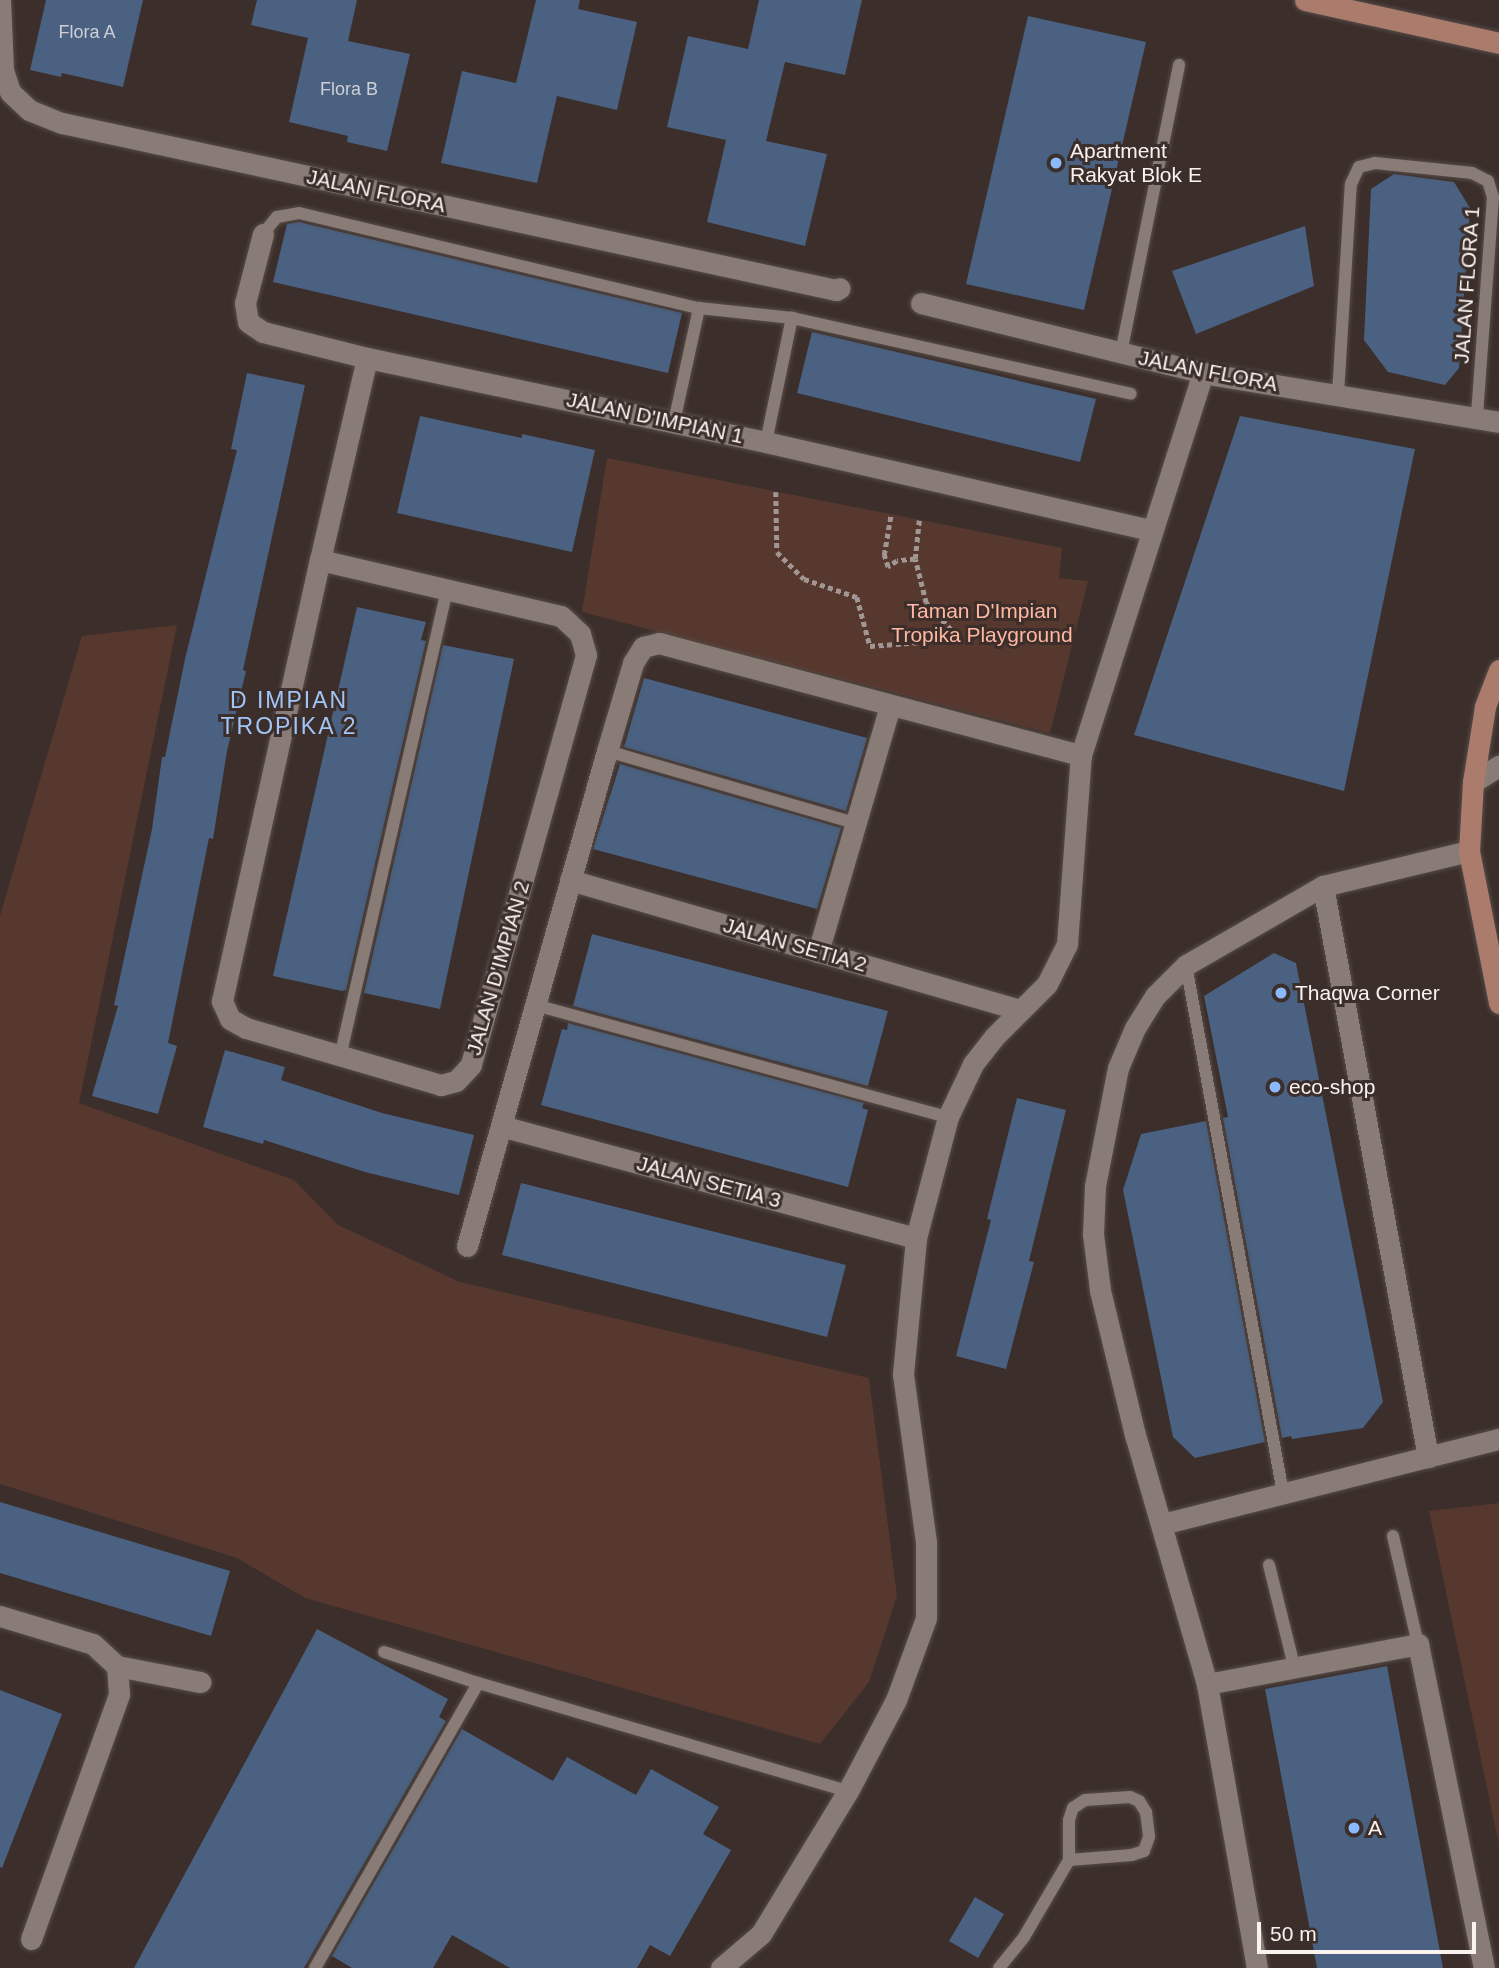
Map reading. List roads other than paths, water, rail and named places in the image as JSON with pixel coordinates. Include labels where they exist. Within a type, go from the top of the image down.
[{"type":"street","name":"JALAN FLORA","points":[[0,0],[3,70],[10,92],[29,110],[62,123],[836,290],[840,288]]},
{"type":"street","points":[[1306,0],[1499,43]]},
{"type":"street","name":"JALAN D'IMPIAN 1","points":[[263,234],[246,303],[248,322],[263,332],[367,358],[766,442],[1151,530]]},
{"type":"street","name":"JALAN FLORA","points":[[921,303],[1203,373],[1499,422]]},
{"type":"street","name":"JALAN D'IMPIAN 2","points":[[320,560],[561,616],[580,634],[586,655],[471,1065],[456,1080],[441,1085],[246,1028],[230,1019],[222,1001],[320,560],[367,358]]},
{"type":"street","points":[[721,1968],[761,1934],[848,1791],[896,1700],[926,1618],[926,1542],[902,1374],[916,1238],[947,1117],[973,1064],[1047,984],[1067,944],[1081,755],[1203,373]]},
{"type":"street","points":[[467,1246],[607,751],[633,663],[643,647],[659,643],[1081,755]]},
{"type":"street","points":[[1499,670],[1485,707],[1473,782],[1469,851],[1499,1003]]},
{"type":"street","points":[[818,951],[890,706]]},
{"type":"street","points":[[1473,782],[1499,766]]},
{"type":"street","points":[[1257,1968],[1207,1684],[1136,1435],[1100,1290],[1093,1234],[1095,1186],[1118,1068],[1135,1028],[1156,996],[1186,965],[1323,886],[1469,851]]},
{"type":"street","name":"JALAN SETIA 2","points":[[570,880],[1021,1010]]},
{"type":"street","points":[[1323,886],[1428,1457]]},
{"type":"street","name":"JALAN SETIA 3","points":[[501,1126],[916,1238]]},
{"type":"street","points":[[1162,1524],[1499,1439]]},
{"type":"street","points":[[0,1616],[93,1644],[117,1666],[200,1682]]},
{"type":"street","points":[[1207,1684],[1418,1644],[1484,1968]]},
{"type":"street","points":[[32,1939],[119,1695],[117,1666]]},
{"type":"lane","points":[[1121,353],[1179,65]]},
{"type":"lane","name":"JALAN FLORA 1","points":[[1338,394],[1351,184],[1359,167],[1375,163],[1472,173],[1488,181],[1493,197],[1477,417]]},
{"type":"lane","points":[[263,234],[276,217],[299,214],[699,307],[792,318],[1131,394]]},
{"type":"lane","points":[[674,422],[699,307]]},
{"type":"lane","points":[[766,442],[792,318]]},
{"type":"lane","points":[[340,1057],[447,590]]},
{"type":"lane","points":[[607,751],[855,823]]},
{"type":"lane","points":[[1186,965],[1283,1493]]},
{"type":"lane","points":[[535,1005],[947,1117]]},
{"type":"lane","points":[[1393,1536],[1418,1644]]},
{"type":"lane","points":[[1269,1565],[1294,1666]]},
{"type":"lane","points":[[384,1652],[478,1684],[848,1791]]},
{"type":"lane","points":[[316,1968],[478,1684]]},
{"type":"lane","points":[[999,1968],[1024,1937],[1069,1860],[1069,1820],[1073,1808],[1085,1800],[1129,1797],[1139,1801],[1146,1812],[1149,1837],[1144,1851],[1132,1855],[1069,1860]]},
{"type":"place","name":"Apartment Rakyat Blok E","points":[[1056,163]]},
{"type":"place","name":"Thaqwa Corner","points":[[1281,993]]},
{"type":"place","name":"eco-shop","points":[[1275,1087]]},
{"type":"place","name":"A","points":[[1354,1828]]},
{"type":"district","name":"D IMPIAN TROPIKA 2","points":[[289,713]]},
{"type":"park label","name":"Taman D'Impian Tropika Playground","points":[[982,623]]}]
